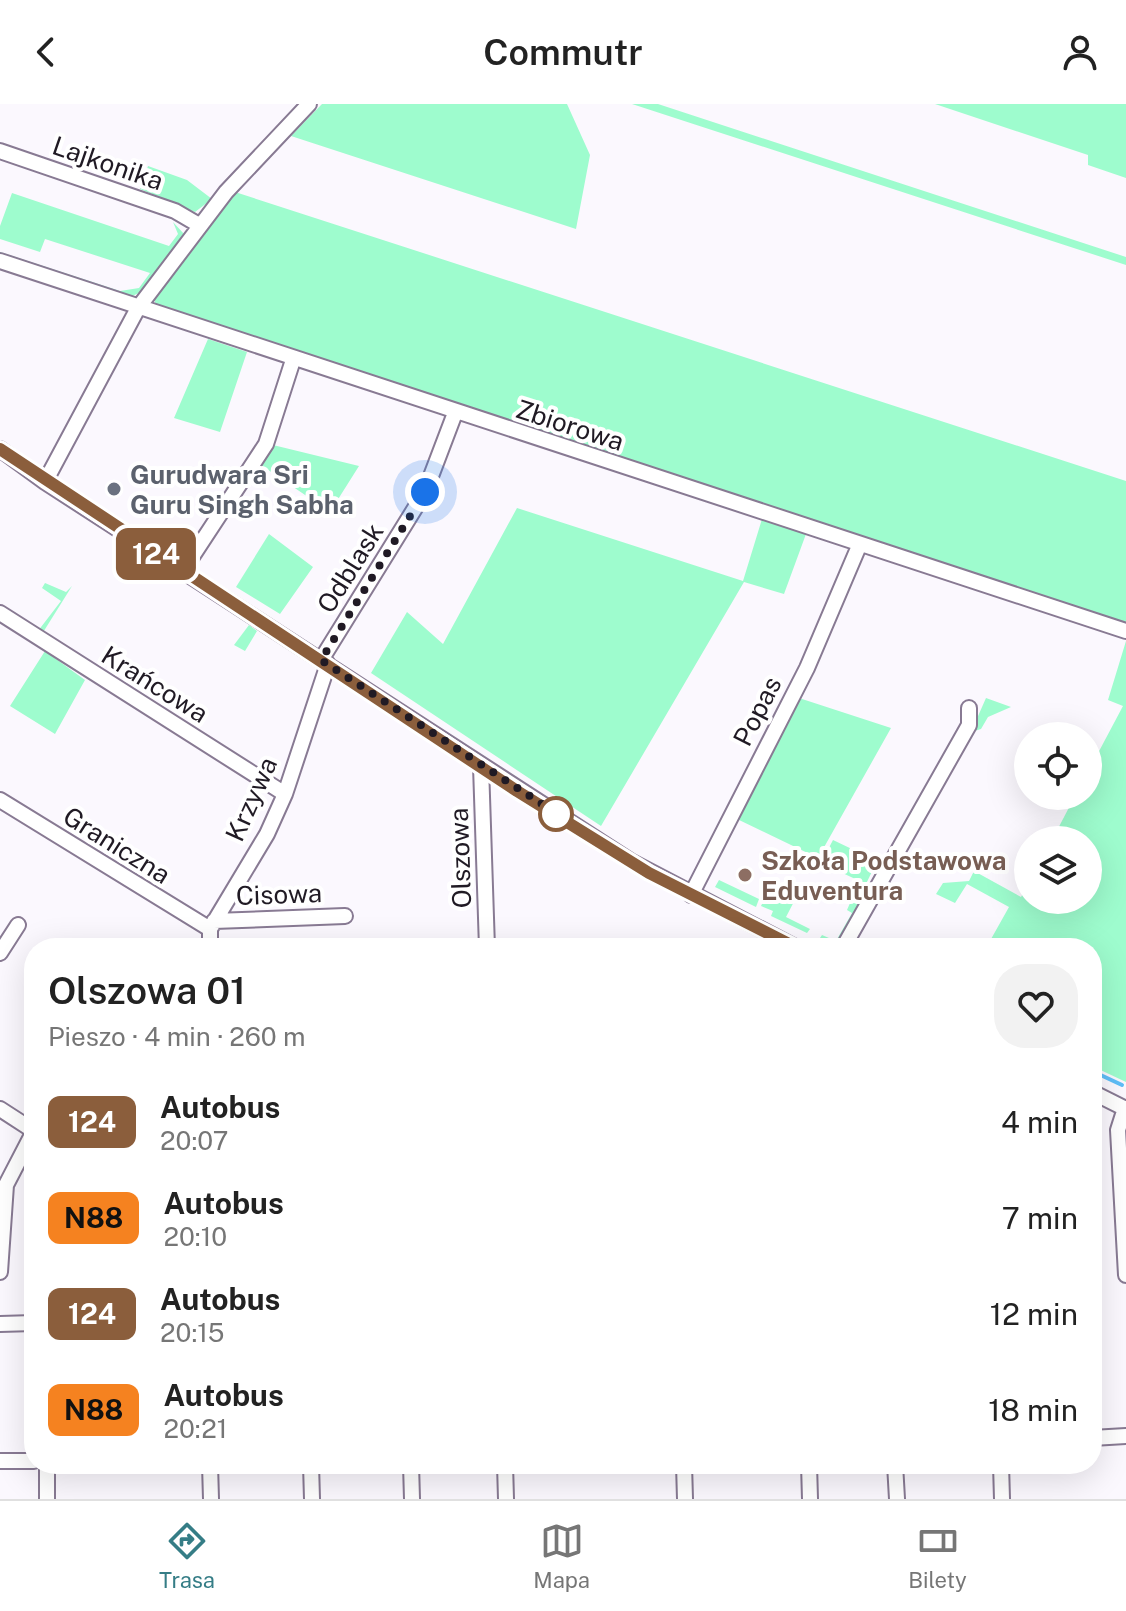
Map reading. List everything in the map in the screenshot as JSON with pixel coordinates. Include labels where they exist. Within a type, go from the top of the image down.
[{"type":"street","points":[[45,482],[138,308],[199,225],[309,104]]},
{"type":"street","name":"Lajkonika","points":[[0,151],[175,211],[199,225]]},
{"type":"street","name":"Zbiorowa","points":[[0,261],[859,546],[1126,631]]},
{"type":"street","points":[[182,572],[266,444],[293,360]]},
{"type":"street","name":"Odblask","points":[[324,662],[425,492],[455,413]]},
{"type":"street","points":[[0,449],[182,572],[632,862],[777,938]]},
{"type":"street","name":"Popas","points":[[691,895],[807,668],[859,546]]},
{"type":"street","name":"Krańcowa","points":[[0,613],[285,794]]},
{"type":"street","name":"Krzywa","points":[[212,925],[267,834],[285,794],[324,662]]},
{"type":"street","points":[[849,938],[969,725],[969,708]]},
{"type":"street","name":"Olszowa","points":[[481,766],[487,938]]},
{"type":"street","name":"Graniczna","points":[[0,800],[212,925]]},
{"type":"street","name":"Cisowa","points":[[212,925],[345,916]]},
{"type":"street","points":[[0,953],[18,925]]},
{"type":"street","points":[[211,938],[212,925]]},
{"type":"street","points":[[1102,1097],[1126,1108],[1118,1130],[1126,1275]]},
{"type":"street","points":[[0,1109],[24,1125]]},
{"type":"street","points":[[0,1272],[6,1185],[24,1150]]},
{"type":"street","points":[[0,1324],[24,1323]]},
{"type":"street","points":[[1102,1437],[1126,1436]]},
{"type":"street","points":[[0,1461],[24,1461]]},
{"type":"street","points":[[47,1474],[47,1499]]},
{"type":"street","points":[[210,1474],[211,1499]]},
{"type":"street","points":[[311,1474],[312,1499]]},
{"type":"street","points":[[411,1474],[412,1499]]},
{"type":"street","points":[[505,1474],[506,1499]]},
{"type":"street","points":[[684,1474],[685,1499]]},
{"type":"street","points":[[809,1474],[810,1499]]},
{"type":"street","points":[[896,1474],[897,1499]]},
{"type":"street","points":[[1001,1474],[1002,1499]]},
{"type":"green space","points":[[322,104],[567,104],[590,155],[576,229],[291,136]]},
{"type":"green space","points":[[632,104],[658,104],[1126,257],[1126,265]]},
{"type":"green space","points":[[935,104],[1126,104],[1126,178],[1088,165],[1088,155]]},
{"type":"green space","points":[[148,166],[187,180],[212,199],[195,212],[140,189]]},
{"type":"green space","points":[[235,192],[1126,481],[1126,627],[156,305],[154,299]]},
{"type":"green space","points":[[12,193],[169,246],[178,234],[173,222],[184,234],[143,291],[126,299],[0,258],[0,252],[120,291],[139,288],[150,273],[45,239],[40,252],[0,239],[0,226]]},
{"type":"green space","points":[[208,339],[247,352],[220,432],[174,418]]},
{"type":"green space","points":[[273,445],[359,466],[330,512],[261,465]]},
{"type":"green space","points":[[517,508],[743,581],[762,519],[806,534],[784,594],[744,582],[601,826],[371,673],[407,612],[443,644]]},
{"type":"green space","points":[[269,534],[313,567],[280,614],[236,587]]},
{"type":"green space","points":[[45,583],[66,592],[72,586],[42,634],[38,631],[61,601],[42,588]]},
{"type":"green space","points":[[249,625],[257,631],[245,651],[234,645]]},
{"type":"green space","points":[[1126,641],[1126,1082],[1102,1071],[1102,938],[992,938],[1009,907],[967,884],[955,903],[936,894],[943,883],[969,881],[974,871],[1014,893],[1014,914],[1102,914],[1102,826],[1059,826],[1068,810],[1102,810],[1102,746],[1123,706],[1108,700]]},
{"type":"green space","points":[[45,651],[85,680],[55,734],[10,706]]},
{"type":"green space","points":[[799,698],[891,728],[818,858],[737,819]]},
{"type":"green space","points":[[986,698],[1011,707],[988,717],[981,729],[971,732]]},
{"type":"green space","points":[[833,840],[877,861],[866,884],[821,863]]},
{"type":"green space","points":[[719,880],[759,899],[756,907],[715,887]]},
{"type":"green space","points":[[779,883],[799,892],[786,917],[810,929],[807,933],[771,916],[773,911],[761,906],[771,885]]},
{"type":"green space","points":[[853,896],[862,901],[838,938],[852,913],[847,910]]},
{"type":"waterway","points":[[1102,1076],[1122,1085]]},
{"type":"bus line","name":"124","points":[[0,449],[45,482],[328,664],[517,791],[649,873],[777,938]]},
{"type":"place","name":"Gurudwara Sri Guru Singh Sabha","points":[[114,489]]},
{"type":"place","name":"Szkoła Podstawowa Eduventura","points":[[745,875]]},
{"type":"route","points":[[425,492],[321,660],[517,791],[568,821],[556,814]]}]
